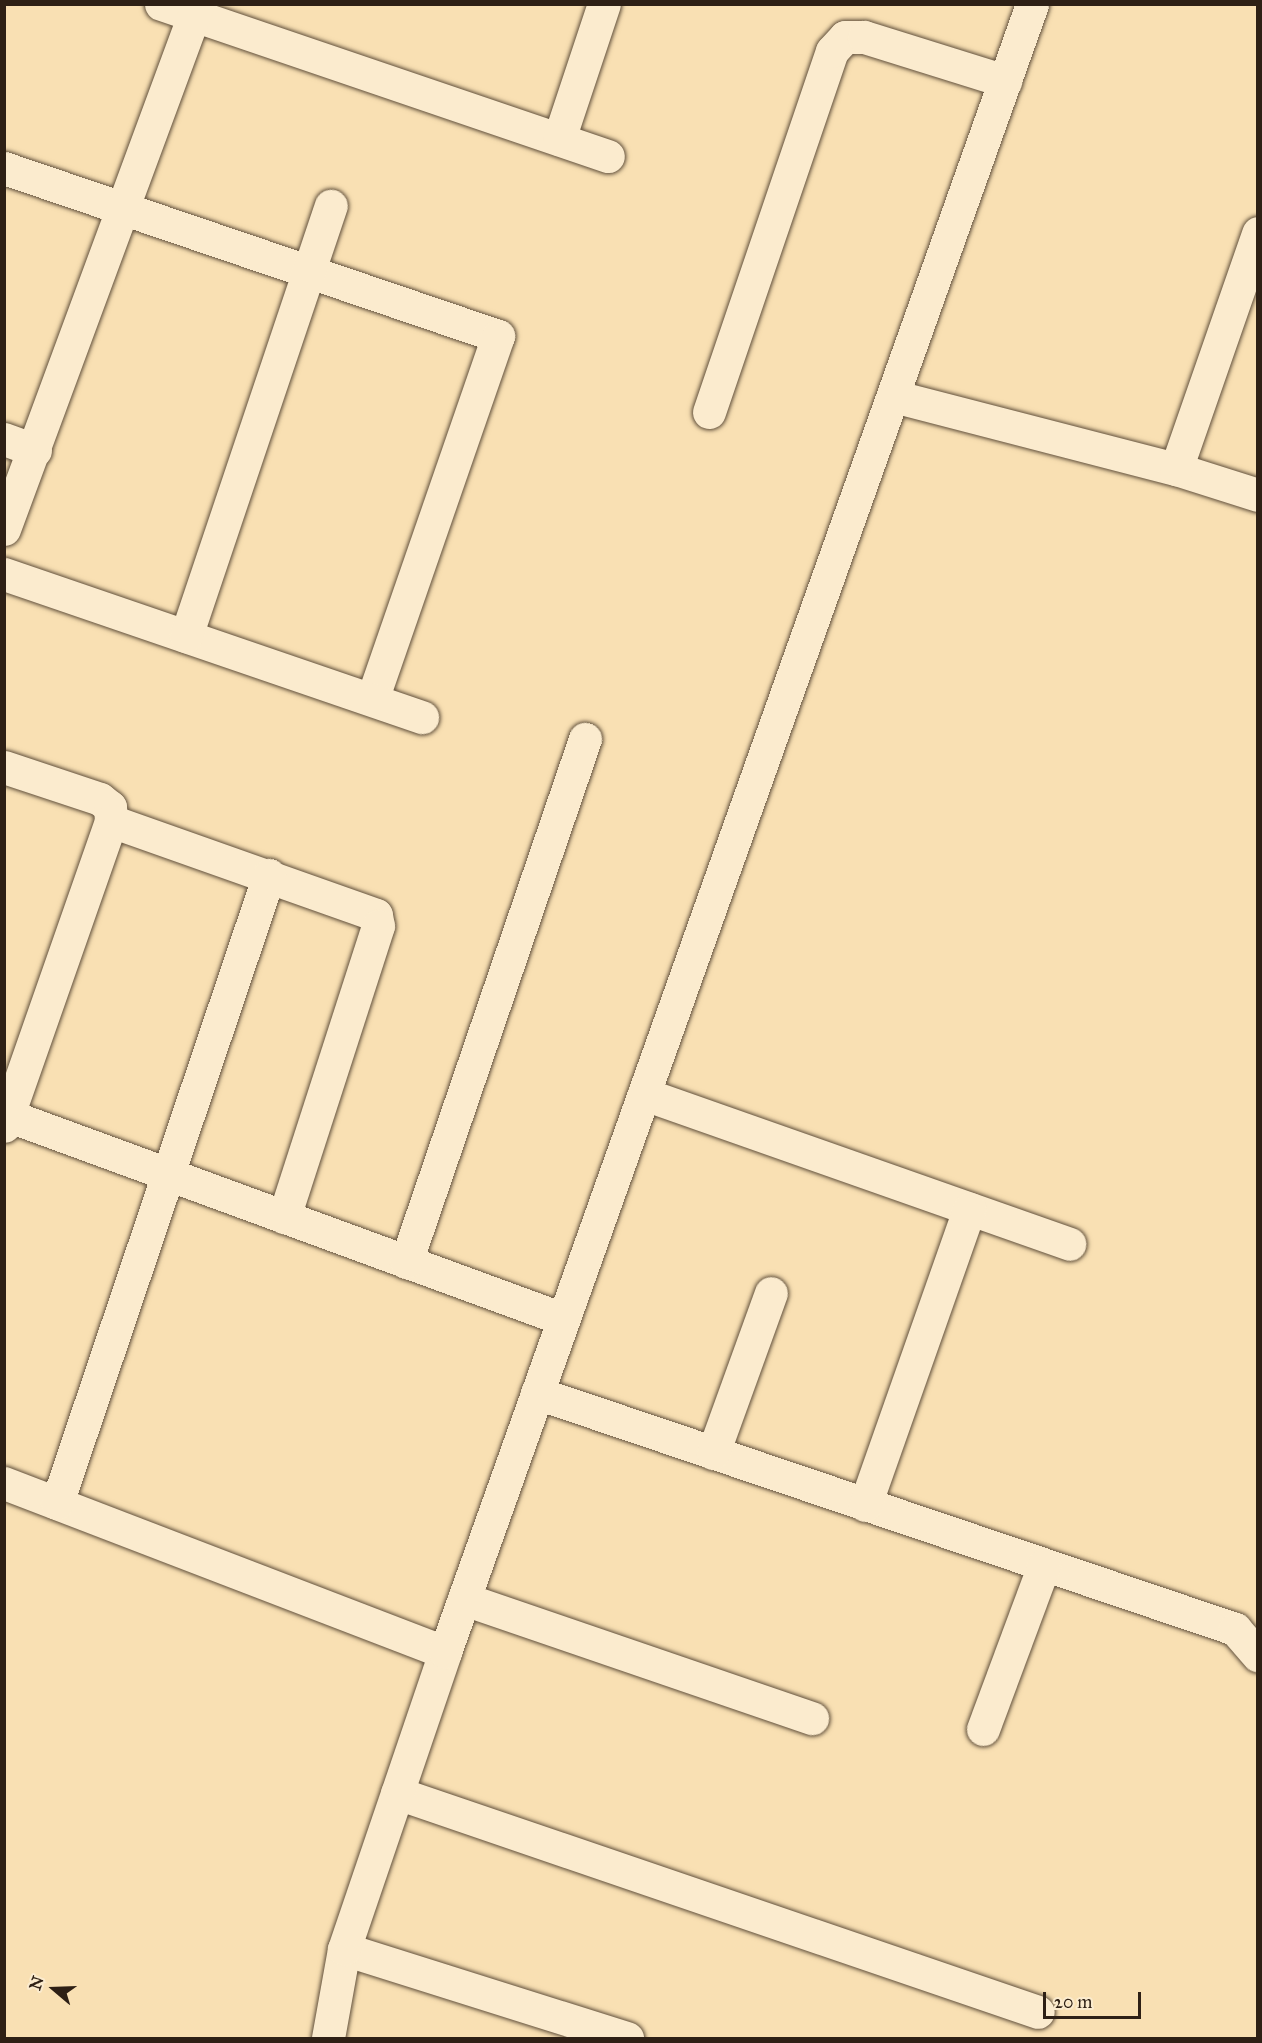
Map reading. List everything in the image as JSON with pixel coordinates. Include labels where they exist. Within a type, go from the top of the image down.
[{"type":"street","points":[[161,4],[196,10],[608,156]]},
{"type":"street","points":[[559,139],[604,4]]},
{"type":"street","points":[[328,2038],[344,1949],[445,1652],[1032,4]]},
{"type":"street","points":[[4,529],[127,210],[196,10]]},
{"type":"street","points":[[709,412],[832,51],[845,37],[864,37],[1005,81]]},
{"type":"street","points":[[4,168],[498,336],[372,699]]},
{"type":"street","points":[[186,636],[331,206]]},
{"type":"street","points":[[1176,469],[1257,233]]},
{"type":"street","points":[[893,396],[1176,469],[1257,495]]},
{"type":"street","points":[[4,439],[35,450]]},
{"type":"street","points":[[4,574],[422,717]]},
{"type":"street","points":[[406,1262],[585,739]]},
{"type":"street","points":[[4,766],[100,799],[110,807],[111,821],[6,1118],[167,1174],[563,1319]]},
{"type":"street","points":[[111,821],[367,908],[378,926],[284,1217]]},
{"type":"street","points":[[57,1503],[269,875]]},
{"type":"street","points":[[644,1094],[1069,1244]]},
{"type":"street","points":[[865,1505],[969,1209]]},
{"type":"street","points":[[713,1453],[771,1293]]},
{"type":"street","points":[[537,1393],[1235,1629],[1257,1654]]},
{"type":"street","points":[[4,1483],[445,1652]]},
{"type":"street","points":[[983,1729],[1044,1565]]},
{"type":"street","points":[[464,1599],[812,1718]]},
{"type":"street","points":[[397,1792],[1038,2012]]},
{"type":"street","points":[[344,1949],[627,2038]]}]
